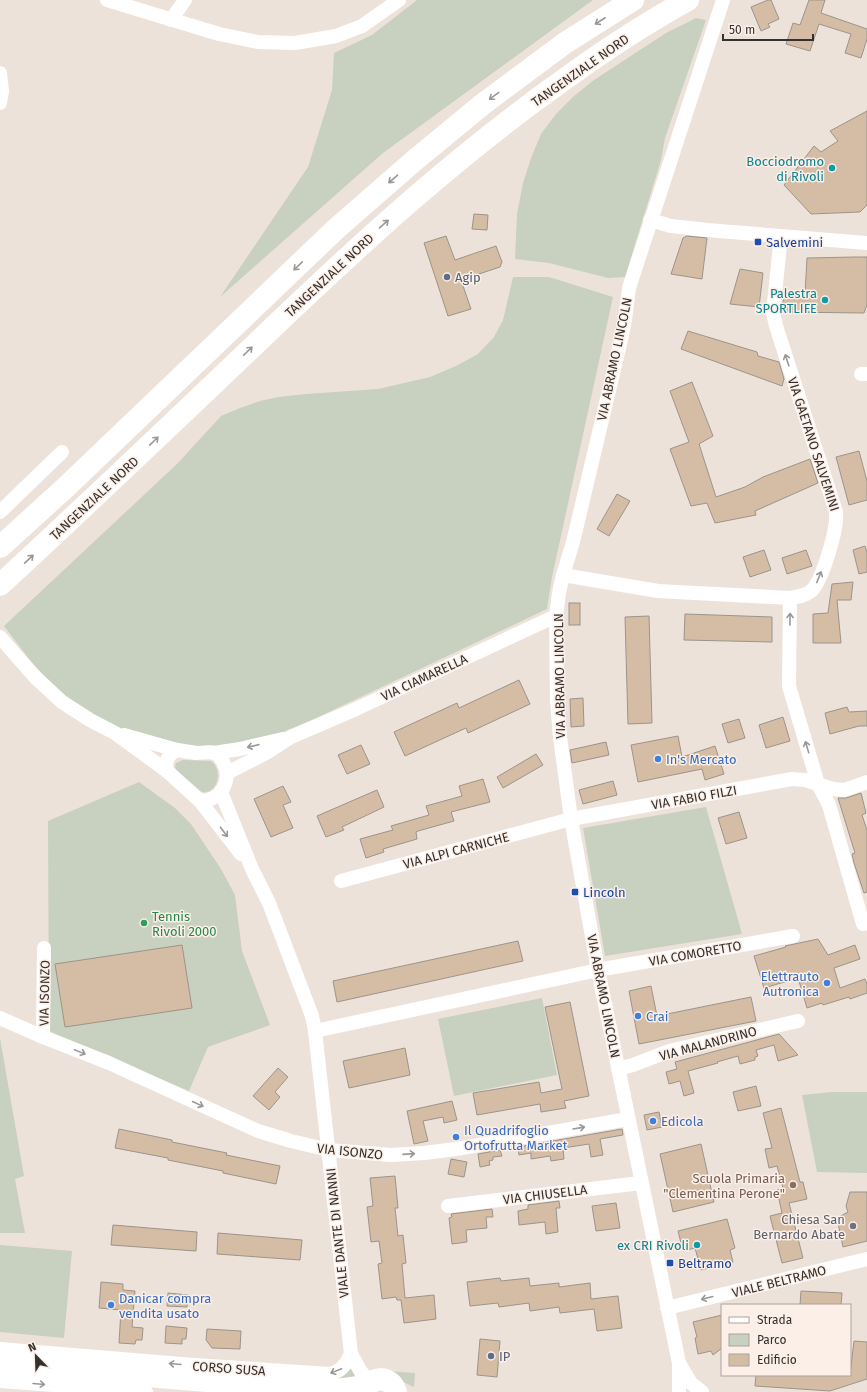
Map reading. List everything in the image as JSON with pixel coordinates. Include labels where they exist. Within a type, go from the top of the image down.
[{"type":"main road","name":"TANGENZIALE NORD","points":[[0,547],[65,488],[338,228],[415,160],[483,104],[565,43],[633,0]]},
{"type":"main road","name":"TANGENZIALE NORD","points":[[0,585],[92,501],[314,288],[440,175],[487,136],[595,57],[688,0]]},
{"type":"main road","name":"CORSO SUSA","points":[[0,1356],[61,1377],[146,1376],[233,1388],[312,1382],[335,1392],[367,1387],[377,1379],[388,1381],[398,1391]]},
{"type":"street","points":[[107,0],[220,34],[258,42],[295,43],[336,36],[362,26],[399,0]]},
{"type":"street","points":[[171,20],[185,0]]},
{"type":"street","name":"VIA ABRAMO LINCOLN","points":[[679,1392],[679,1363],[598,970],[571,819],[558,725],[556,616],[563,575],[573,542],[621,340],[629,288],[723,0]]},
{"type":"street","points":[[0,73],[2,91],[0,103]]},
{"type":"street","points":[[650,220],[678,227],[867,243]]},
{"type":"street","name":"VIA GAETANO SALVEMINI","points":[[563,575],[665,592],[790,598],[801,596],[810,592],[816,586],[826,561],[837,518],[773,313],[781,236]]},
{"type":"street","points":[[0,512],[62,452]]},
{"type":"street","points":[[790,598],[789,686],[818,784],[829,805],[863,924],[867,923]]},
{"type":"street","name":"VIA CIAMARELLA","points":[[227,773],[268,752],[291,737],[363,706],[556,616]]},
{"type":"street","points":[[4,642],[34,676],[62,702],[90,720],[115,733],[167,771],[200,801],[208,801],[215,798],[221,792],[227,773],[221,759],[214,753],[178,750],[115,733]]},
{"type":"street","name":"VIA CIAMARELLA","points":[[214,753],[240,749],[291,737]]},
{"type":"street","points":[[167,771],[167,759],[171,754],[178,750]]},
{"type":"street","name":"VIA FABIO FILZI","points":[[571,819],[792,779],[805,780],[833,789],[844,790],[867,782]]},
{"type":"street","name":"VIALE DANTE DI NANNI","points":[[221,792],[252,869],[269,903],[312,1016],[329,1150],[351,1354],[367,1387]]},
{"type":"street","name":"VIALE DANTE DI NANNI","points":[[200,801],[252,869]]},
{"type":"street","name":"VIA ALPI CARNICHE","points":[[341,881],[571,819]]},
{"type":"street","name":"VIA COMORETTO","points":[[598,970],[793,936]]},
{"type":"street","name":"VIA ISONZO","points":[[43,1037],[44,948]]},
{"type":"street","points":[[315,1031],[598,970]]},
{"type":"street","name":"VIA ISONZO","points":[[0,1018],[109,1063],[258,1131],[291,1142],[329,1150],[391,1155],[424,1153],[456,1149],[628,1119]]},
{"type":"street","name":"VIA MALANDRINO","points":[[618,1069],[636,1064],[669,1051],[798,1021]]},
{"type":"street","name":"VIA CHIUSELLA","points":[[448,1206],[642,1183]]},
{"type":"street","name":"VIALE BELTRAMO","points":[[667,1308],[867,1259]]},
{"type":"street","name":"CORSO SUSA","points":[[0,1356],[146,1376],[312,1382],[337,1372],[346,1365],[351,1354]]},
{"type":"street","name":"VIA ABRAMO LINCOLN","points":[[679,1363],[691,1383],[702,1392]]},
{"type":"street","name":"CORSO SUSA","points":[[0,1381],[61,1377]]},
{"type":"green space","points":[[417,0],[593,0],[383,153],[220,297],[308,167],[332,90],[334,53],[372,35]]},
{"type":"green space","points":[[696,18],[706,20],[665,138],[661,160],[625,277],[608,278],[549,263],[515,259],[517,214],[523,183],[541,134],[556,114],[574,96],[594,80],[666,33]]},
{"type":"green space","points":[[513,277],[549,277],[613,297],[552,577],[547,609],[314,719],[273,736],[247,742],[209,747],[185,745],[118,728],[101,721],[59,692],[30,660],[4,626],[178,463],[221,416],[260,401],[278,397],[378,389],[430,377],[456,366],[478,354],[494,337],[503,320]]},
{"type":"green space","points":[[183,760],[211,761],[215,765],[218,775],[212,789],[208,792],[202,792],[176,770],[176,763]]},
{"type":"green space","name":"Tennis Rivoli 2000","points":[[139,782],[175,808],[191,824],[221,869],[235,895],[242,951],[270,1025],[208,1047],[189,1091],[49,1031],[48,821]]},
{"type":"green space","points":[[706,807],[742,934],[605,956],[583,828]]},
{"type":"green space","points":[[542,998],[557,1075],[454,1096],[438,1019]]},
{"type":"green space","points":[[0,1038],[24,1176],[15,1179],[25,1233],[0,1233]]},
{"type":"green space","points":[[832,1092],[867,1092],[867,1173],[817,1172],[802,1095]]},
{"type":"green space","points":[[0,1245],[72,1251],[64,1338],[0,1332]]},
{"type":"green space","points":[[350,1366],[359,1382],[337,1379],[341,1377]]},
{"type":"green space","points":[[387,1371],[415,1373],[414,1387],[401,1381]]},
{"type":"building","points":[[771,0],[779,19],[768,24],[770,27],[761,31],[751,7]]},
{"type":"building","points":[[809,0],[825,0],[821,13],[867,29],[867,39],[861,58],[845,53],[851,34],[819,24],[810,51],[786,44],[793,23],[800,25]]},
{"type":"building","name":"Bocciodromo di Rivoli","points":[[867,111],[867,205],[860,212],[811,214],[784,185],[814,146],[821,152],[838,141],[830,131]]},
{"type":"building","points":[[474,214],[488,215],[487,230],[472,229]]},
{"type":"building","points":[[446,236],[455,260],[496,246],[502,262],[500,267],[461,280],[471,309],[448,316],[424,243]]},
{"type":"building","points":[[687,236],[707,238],[702,279],[671,274],[683,238]]},
{"type":"building","points":[[867,257],[867,305],[864,313],[782,312],[784,294],[805,294],[807,258]]},
{"type":"building","points":[[740,269],[763,273],[759,307],[730,304]]},
{"type":"building","points":[[688,331],[757,352],[758,356],[779,362],[784,379],[782,386],[681,349]]},
{"type":"building","points":[[692,382],[713,436],[699,444],[716,497],[745,487],[763,477],[810,459],[818,483],[755,511],[756,515],[715,523],[707,503],[691,506],[670,449],[689,442],[670,391]]},
{"type":"building","points":[[859,451],[867,481],[867,500],[849,505],[836,457]]},
{"type":"building","points":[[617,494],[630,501],[609,536],[597,529]]},
{"type":"building","points":[[865,546],[867,552],[867,572],[859,574],[853,550]]},
{"type":"building","points":[[764,550],[771,570],[750,577],[743,557]]},
{"type":"building","points":[[806,550],[812,566],[787,574],[782,558]]},
{"type":"building","points":[[853,582],[851,600],[837,600],[841,643],[813,643],[813,614],[828,613],[832,584]]},
{"type":"building","points":[[569,603],[580,603],[580,625],[569,625]]},
{"type":"building","points":[[685,614],[772,617],[772,642],[684,640]]},
{"type":"building","points":[[649,616],[652,723],[628,724],[625,617]]},
{"type":"building","points":[[519,680],[530,704],[468,733],[466,728],[405,756],[394,732],[457,703],[459,708]]},
{"type":"building","points":[[583,698],[584,726],[571,727],[570,699]]},
{"type":"building","points":[[847,707],[849,712],[867,711],[867,726],[859,726],[830,734],[825,713]]},
{"type":"building","points":[[783,717],[790,741],[766,748],[759,725]]},
{"type":"building","points":[[739,719],[745,738],[728,743],[722,724]]},
{"type":"building","name":"In's Mercato","points":[[678,736],[682,757],[715,746],[724,774],[705,780],[702,769],[638,782],[631,745]]},
{"type":"building","points":[[606,742],[609,755],[572,763],[570,750]]},
{"type":"building","points":[[361,745],[370,764],[347,774],[338,755]]},
{"type":"building","points":[[536,754],[543,765],[503,788],[497,777]]},
{"type":"building","points":[[483,779],[490,802],[451,812],[454,821],[418,831],[416,832],[417,839],[383,849],[384,852],[366,858],[360,839],[393,830],[391,826],[429,815],[426,806],[462,796],[459,786]]},
{"type":"building","points":[[613,781],[617,795],[583,804],[579,790]]},
{"type":"building","points":[[283,786],[291,802],[283,805],[293,828],[271,837],[254,799]]},
{"type":"building","points":[[377,790],[384,807],[342,827],[344,830],[326,837],[317,816]]},
{"type":"building","points":[[861,793],[866,813],[862,815],[867,830],[867,892],[864,893],[854,863],[852,854],[855,853],[838,798],[846,798]]},
{"type":"building","points":[[739,812],[747,838],[726,844],[718,818]]},
{"type":"building","points":[[818,939],[828,955],[855,945],[860,959],[834,968],[840,988],[865,979],[867,984],[867,993],[850,999],[849,997],[807,1008],[798,978],[764,988],[754,956],[786,947],[785,946]]},
{"type":"building","points":[[518,941],[523,961],[337,1002],[333,981]]},
{"type":"building","points":[[182,945],[192,1008],[65,1027],[55,964]]},
{"type":"building","points":[[651,986],[657,1016],[751,997],[756,1021],[639,1044],[629,991]]},
{"type":"building","points":[[570,1002],[589,1096],[564,1101],[566,1108],[541,1112],[540,1104],[477,1115],[473,1093],[539,1082],[541,1093],[562,1089],[545,1007]]},
{"type":"building","points":[[779,1034],[798,1055],[778,1061],[774,1045],[756,1050],[758,1056],[755,1057],[755,1060],[740,1064],[738,1056],[688,1071],[694,1093],[684,1096],[680,1081],[669,1084],[666,1072],[677,1069],[675,1062]]},
{"type":"building","points":[[405,1048],[410,1075],[349,1088],[343,1061]]},
{"type":"building","points":[[278,1068],[288,1077],[275,1092],[280,1097],[269,1110],[253,1096]]},
{"type":"building","points":[[756,1086],[761,1106],[738,1111],[733,1092]]},
{"type":"building","points":[[452,1101],[457,1120],[444,1123],[443,1117],[423,1121],[428,1141],[414,1144],[407,1111]]},
{"type":"building","name":"Scuola Primaria \"Clementina Perone\"","points":[[781,1108],[800,1182],[803,1182],[807,1199],[789,1203],[803,1258],[782,1263],[770,1216],[782,1213],[777,1190],[783,1188],[777,1166],[769,1168],[765,1149],[772,1148],[763,1113]]},
{"type":"building","name":"Edicola","points":[[659,1112],[662,1127],[647,1130],[644,1115]]},
{"type":"building","points":[[119,1129],[227,1153],[226,1155],[280,1166],[276,1184],[168,1160],[168,1158],[115,1148]]},
{"type":"building","points":[[622,1129],[623,1135],[600,1139],[603,1155],[591,1157],[589,1144],[563,1148],[564,1159],[551,1161],[550,1156],[531,1159],[531,1153],[519,1155],[518,1147]]},
{"type":"building","points":[[701,1144],[714,1202],[673,1212],[660,1154]]},
{"type":"building","points":[[500,1150],[502,1156],[493,1157],[493,1160],[489,1161],[490,1165],[480,1167],[478,1154]]},
{"type":"building","points":[[451,1159],[467,1162],[464,1177],[448,1174]]},
{"type":"building","points":[[395,1176],[398,1208],[395,1208],[398,1236],[403,1235],[406,1263],[402,1264],[405,1298],[434,1295],[436,1319],[404,1323],[401,1300],[397,1300],[396,1297],[382,1299],[378,1264],[382,1263],[379,1241],[371,1242],[367,1207],[373,1206],[370,1178]]},
{"type":"building","name":"Chiesa San Bernardo Abate","points":[[850,1192],[867,1192],[867,1241],[843,1247],[837,1218],[848,1212],[846,1206]]},
{"type":"building","points":[[559,1201],[560,1208],[556,1208],[558,1232],[546,1234],[545,1222],[519,1225],[518,1211],[528,1209],[528,1205]]},
{"type":"building","points":[[616,1203],[620,1228],[596,1231],[592,1206]]},
{"type":"building","points":[[492,1209],[493,1217],[486,1217],[487,1228],[466,1230],[467,1242],[452,1244],[449,1218],[452,1217],[451,1214]]},
{"type":"building","name":"ex CRI Rivoli","points":[[727,1219],[735,1248],[730,1250],[733,1262],[701,1270],[695,1248],[683,1251],[678,1231]]},
{"type":"building","points":[[113,1225],[197,1232],[196,1251],[111,1245]]},
{"type":"building","points":[[218,1233],[302,1240],[300,1260],[217,1254]]},
{"type":"building","points":[[500,1278],[501,1281],[529,1278],[530,1286],[559,1283],[559,1287],[590,1283],[591,1299],[618,1296],[622,1328],[597,1331],[594,1309],[560,1313],[559,1307],[530,1311],[529,1303],[499,1307],[498,1303],[470,1306],[467,1282]]},
{"type":"building","points":[[101,1282],[123,1284],[123,1290],[135,1291],[132,1327],[143,1328],[142,1340],[136,1340],[135,1344],[119,1343],[121,1310],[99,1308]]},
{"type":"building","points":[[801,1291],[842,1293],[841,1304],[800,1304]]},
{"type":"building","points":[[168,1293],[188,1295],[187,1307],[167,1306]]},
{"type":"building","points":[[721,1315],[721,1349],[713,1355],[711,1351],[698,1354],[695,1338],[697,1337],[693,1322]]},
{"type":"building","points":[[166,1326],[187,1328],[186,1339],[182,1339],[182,1344],[165,1343]]},
{"type":"building","points":[[207,1329],[241,1331],[240,1349],[212,1348],[206,1340]]},
{"type":"building","points":[[480,1339],[500,1341],[497,1377],[477,1375]]},
{"type":"building","points":[[854,1341],[867,1342],[867,1379],[830,1391],[755,1386],[756,1376],[851,1376]]},
{"type":"place","name":"Bocciodromo di Rivoli","points":[[832,168]]},
{"type":"place","name":"Salvemini","points":[[758,242]]},
{"type":"place","name":"Agip","points":[[447,277]]},
{"type":"place","name":"Palestra SPORTLIFE","points":[[825,300]]},
{"type":"place","name":"In's Mercato","points":[[658,759]]},
{"type":"place","name":"Lincoln","points":[[575,892]]},
{"type":"place","name":"Tennis Rivoli 2000","points":[[144,923]]},
{"type":"place","name":"Elettrauto Autronica","points":[[827,983]]},
{"type":"place","name":"Crai","points":[[638,1016]]},
{"type":"place","name":"Edicola","points":[[653,1121]]},
{"type":"place","name":"Il Quadrifoglio Ortofrutta Market","points":[[456,1137]]},
{"type":"place","name":"Scuola Primaria \"Clementina Perone\"","points":[[793,1185]]},
{"type":"place","name":"Chiesa San Bernardo Abate","points":[[853,1226]]},
{"type":"place","name":"ex CRI Rivoli","points":[[697,1245]]},
{"type":"place","name":"Beltramo","points":[[670,1263]]},
{"type":"place","name":"Danicar compra vendita usato","points":[[111,1305]]},
{"type":"place","name":"IP","points":[[491,1356]]}]
